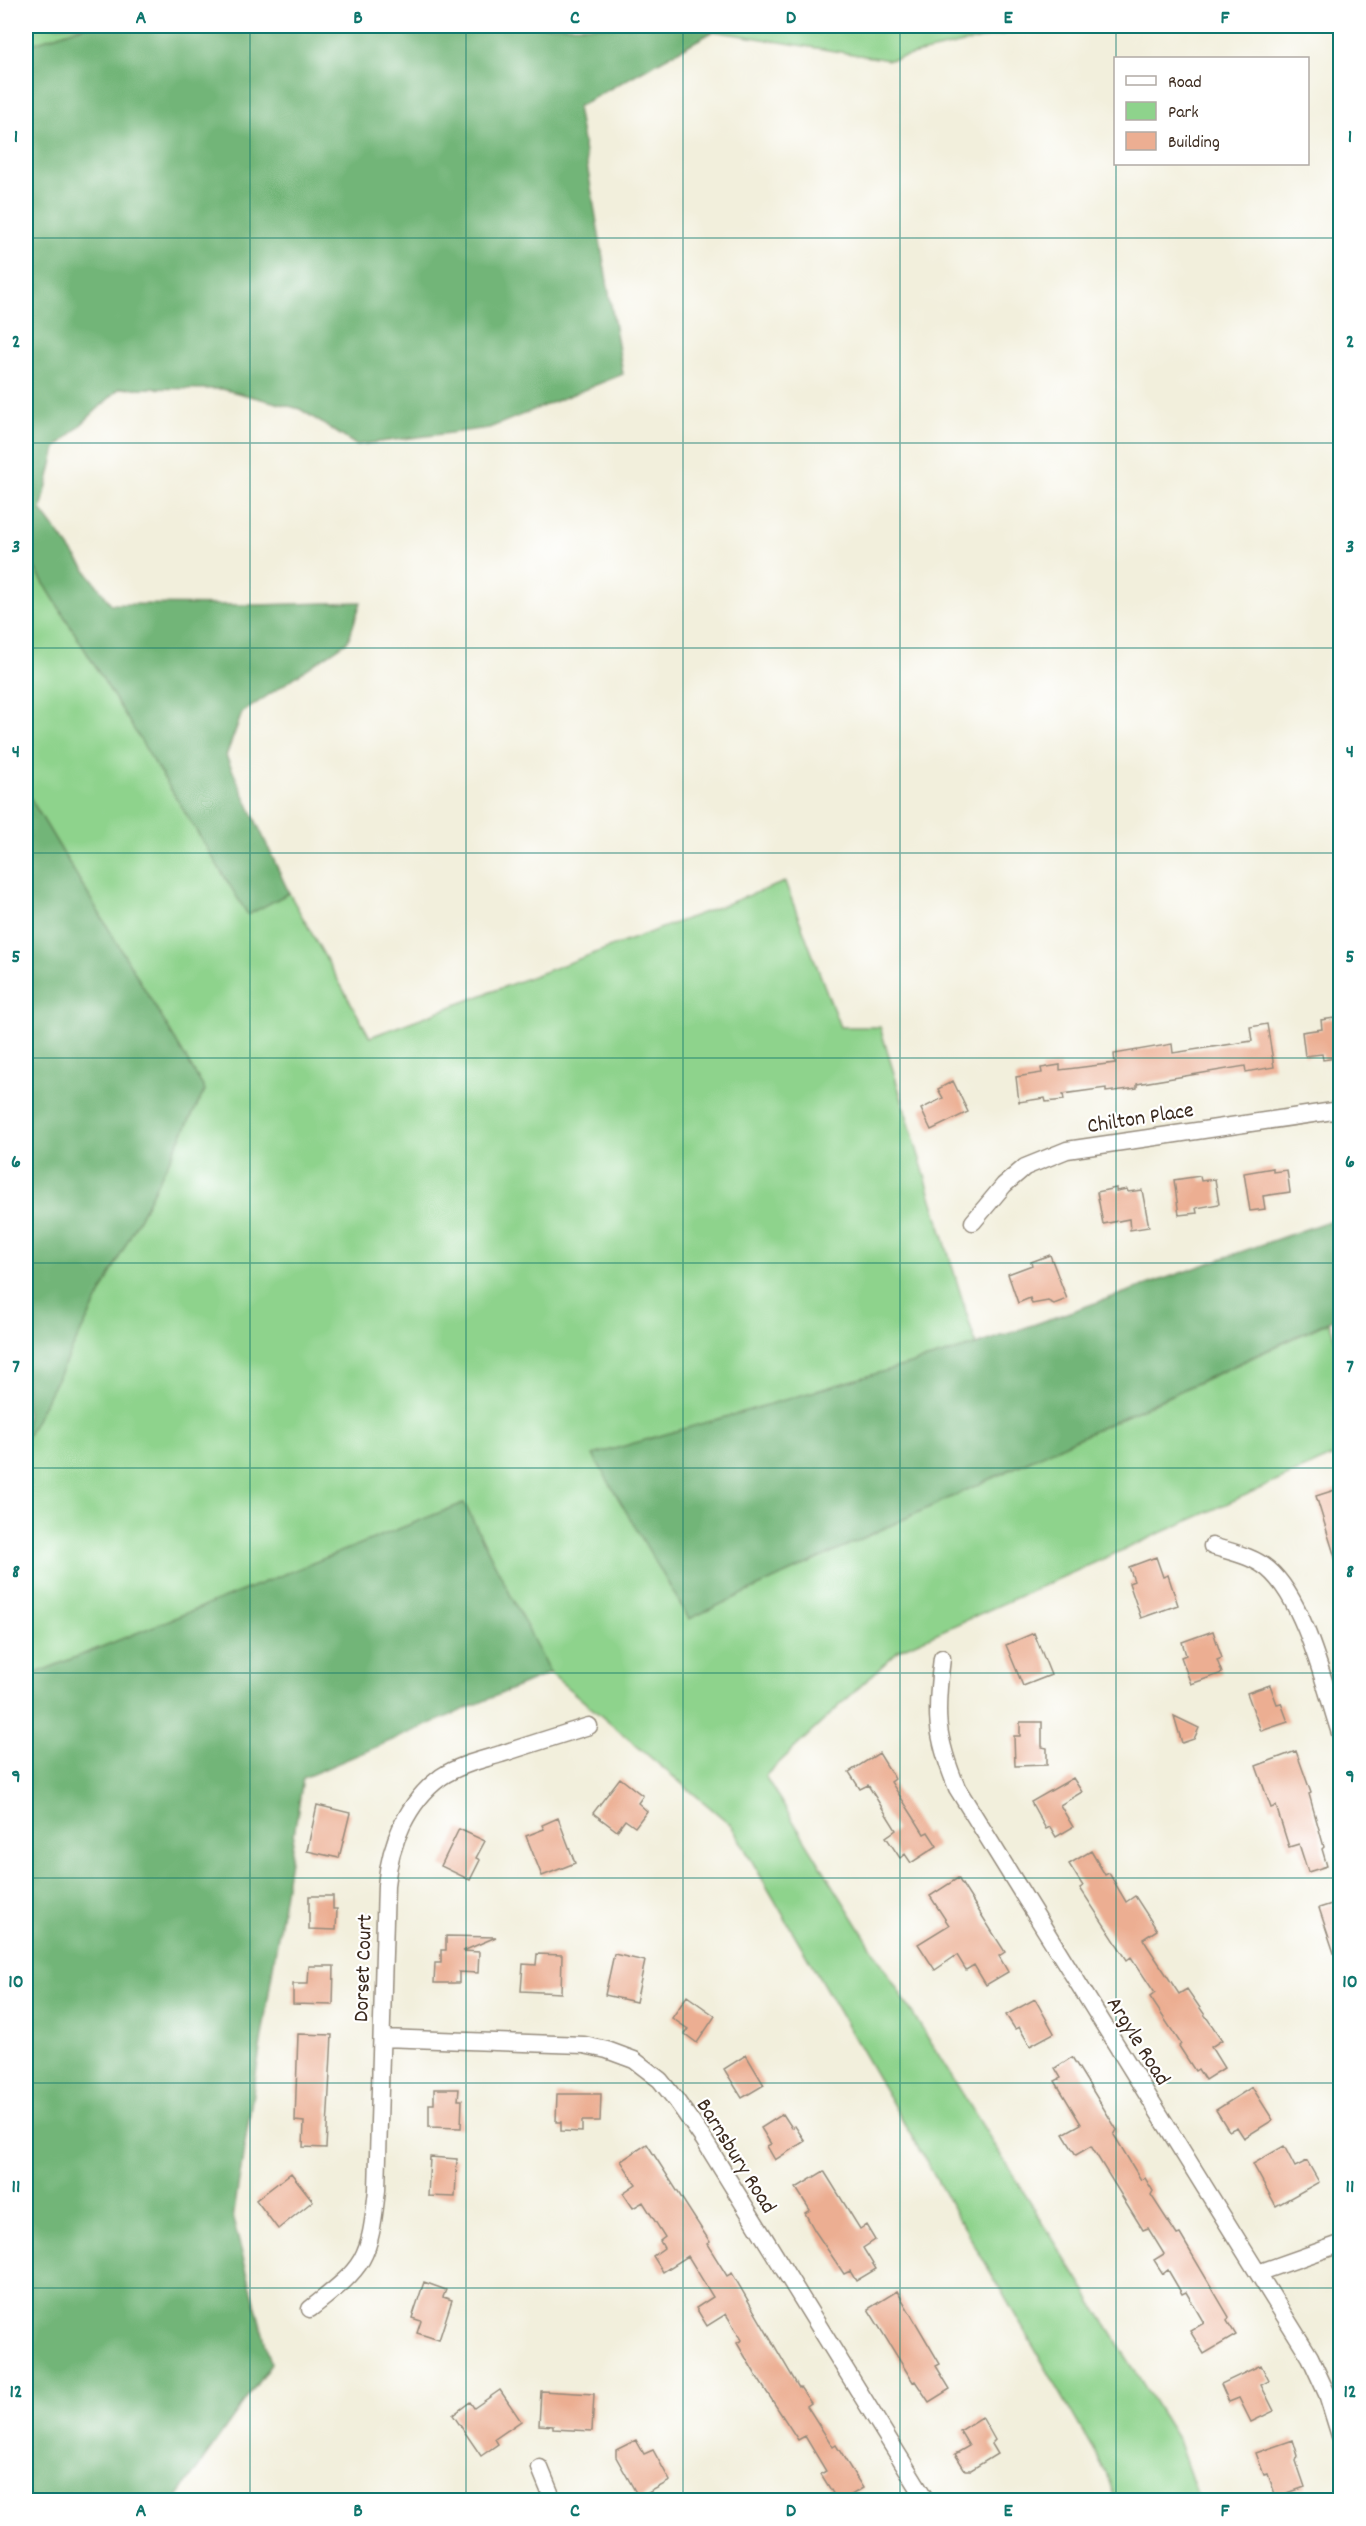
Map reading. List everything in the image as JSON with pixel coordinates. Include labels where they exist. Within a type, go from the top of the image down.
[{"type":"street","name":"Chilton Place","points":[[973,1222],[1005,1185],[1025,1167],[1037,1160],[1067,1150],[1341,1110]]},
{"type":"street","points":[[1212,1546],[1252,1559],[1268,1569],[1280,1582],[1292,1600],[1306,1632],[1341,1733]]},
{"type":"street","name":"Argyle Road","points":[[942,1658],[937,1729],[944,1757],[957,1788],[1310,2357],[1327,2394],[1341,2436]]},
{"type":"street","name":"Dorset Court","points":[[310,2309],[357,2268],[366,2253],[372,2234],[377,2190],[387,1868],[402,1824],[418,1798],[441,1777],[462,1766],[590,1726]]},
{"type":"street","name":"Barnsbury Road","points":[[382,2038],[584,2044],[634,2060],[660,2080],[704,2139],[926,2500]]},
{"type":"street","points":[[1258,2273],[1341,2244]]},
{"type":"street","points":[[540,2468],[553,2500]]},
{"type":"green space","points":[[26,26],[85,26],[26,46]]},
{"type":"green space","points":[[85,26],[713,26],[714,31],[577,107],[623,374],[489,428],[356,445],[300,409],[222,389],[120,388],[56,448],[41,510],[111,604],[259,605],[361,602],[348,641],[242,713],[226,756],[289,893],[248,915],[26,554],[26,46]]},
{"type":"green space","points":[[713,26],[1038,26],[889,60],[714,31]]},
{"type":"green space","points":[[26,554],[248,914],[289,893],[370,1037],[785,882],[840,1027],[880,1027],[976,1345],[594,1455],[689,1619],[1329,1322],[1340,1353],[1340,1453],[899,1650],[765,1776],[1178,2440],[1199,2500],[1116,2500],[1105,2470],[731,1825],[550,1673],[464,1503],[26,1677],[26,1439],[205,1090],[26,791]]},
{"type":"green space","points":[[26,791],[205,1090],[26,1439]]},
{"type":"green space","points":[[1340,1217],[1340,1316],[689,1619],[593,1455],[976,1345]]},
{"type":"green space","points":[[464,1503],[550,1673],[303,1778],[233,2219],[271,2364],[175,2500],[26,2500],[26,1677]]},
{"type":"building","points":[[1341,1017],[1341,1057],[1323,1060],[1322,1054],[1305,1056],[1302,1032],[1322,1029],[1321,1020]]},
{"type":"building","points":[[1267,1024],[1274,1067],[1246,1072],[1245,1066],[1137,1084],[1137,1088],[1106,1092],[1106,1088],[1063,1094],[1064,1100],[1046,1102],[1045,1098],[1019,1102],[1016,1077],[1042,1073],[1041,1068],[1060,1065],[1060,1070],[1115,1063],[1114,1054],[1172,1044],[1173,1053],[1252,1041],[1250,1027]]},
{"type":"building","points":[[953,1081],[968,1112],[931,1130],[921,1109],[943,1098],[938,1089]]},
{"type":"building","points":[[1273,1168],[1273,1172],[1287,1170],[1290,1192],[1263,1196],[1265,1209],[1250,1211],[1244,1173]]},
{"type":"building","points":[[1200,1176],[1201,1181],[1215,1179],[1219,1204],[1196,1208],[1197,1213],[1179,1215],[1174,1180]]},
{"type":"building","points":[[1116,1188],[1116,1191],[1127,1189],[1128,1192],[1142,1190],[1149,1227],[1130,1230],[1129,1219],[1103,1224],[1097,1192]]},
{"type":"building","points":[[1050,1255],[1067,1299],[1054,1304],[1048,1301],[1032,1304],[1030,1298],[1018,1303],[1008,1274]]},
{"type":"building","points":[[1341,1488],[1341,1567],[1338,1567],[1316,1496]]},
{"type":"building","points":[[1156,1557],[1163,1577],[1168,1575],[1178,1605],[1141,1618],[1129,1583],[1134,1581],[1129,1567]]},
{"type":"building","points":[[1213,1631],[1222,1658],[1217,1660],[1222,1673],[1191,1684],[1181,1657],[1186,1655],[1182,1642]]},
{"type":"building","points":[[1034,1633],[1051,1675],[1023,1686],[1006,1645]]},
{"type":"building","points":[[1270,1685],[1277,1704],[1281,1703],[1288,1722],[1261,1731],[1247,1693]]},
{"type":"building","points":[[1174,1716],[1199,1728],[1194,1739],[1182,1743]]},
{"type":"building","points":[[1020,1722],[1042,1722],[1042,1747],[1047,1748],[1047,1765],[1015,1766],[1014,1736],[1020,1736]]},
{"type":"building","points":[[1296,1751],[1311,1793],[1309,1794],[1327,1866],[1308,1872],[1299,1844],[1289,1847],[1276,1806],[1271,1808],[1256,1766]]},
{"type":"building","points":[[879,1753],[895,1779],[891,1782],[924,1834],[928,1832],[937,1846],[911,1863],[905,1854],[900,1858],[886,1837],[896,1830],[868,1785],[860,1789],[849,1772]]},
{"type":"building","points":[[620,1778],[643,1796],[638,1803],[647,1811],[635,1827],[625,1820],[617,1831],[593,1813]]},
{"type":"building","points":[[1073,1778],[1082,1792],[1060,1805],[1073,1827],[1056,1837],[1050,1827],[1046,1829],[1031,1802]]},
{"type":"building","points":[[317,1805],[350,1813],[339,1858],[307,1851]]},
{"type":"building","points":[[558,1818],[575,1863],[542,1876],[526,1836],[544,1829],[542,1825]]},
{"type":"building","points":[[459,1829],[485,1841],[476,1858],[480,1860],[470,1880],[441,1866]]},
{"type":"building","points":[[1091,1851],[1105,1875],[1109,1873],[1126,1902],[1135,1896],[1157,1930],[1143,1939],[1179,1994],[1187,1989],[1222,2040],[1211,2047],[1224,2068],[1205,2080],[1198,2069],[1195,2071],[1179,2046],[1181,2044],[1150,1997],[1155,1993],[1131,1957],[1127,1960],[1080,1888],[1083,1886],[1069,1864]]},
{"type":"building","points":[[958,1878],[1005,1952],[999,1956],[1008,1972],[986,1985],[974,1965],[966,1970],[957,1955],[935,1970],[918,1944],[949,1925],[930,1896]]},
{"type":"building","points":[[309,1896],[333,1896],[333,1909],[337,1909],[336,1930],[309,1929]]},
{"type":"building","points":[[1341,1901],[1341,1962],[1337,1962],[1319,1908]]},
{"type":"building","points":[[446,1936],[496,1937],[463,1951],[479,1952],[478,1973],[459,1972],[459,1983],[434,1983],[435,1963],[441,1963],[441,1950],[446,1950]]},
{"type":"building","points":[[537,1954],[562,1955],[561,1993],[521,1991],[523,1964],[536,1965]]},
{"type":"building","points":[[614,1954],[645,1961],[636,2002],[605,1995]]},
{"type":"building","points":[[309,1966],[334,1966],[333,2005],[293,2004],[293,1984],[308,1984]]},
{"type":"building","points":[[687,1996],[715,2016],[697,2043],[685,2034],[688,2029],[672,2018]]},
{"type":"building","points":[[1035,1999],[1054,2033],[1030,2046],[1019,2027],[1015,2029],[1006,2015]]},
{"type":"building","points":[[298,2034],[332,2035],[326,2148],[303,2147],[304,2122],[295,2121]]},
{"type":"building","points":[[746,2055],[764,2085],[742,2098],[724,2069]]},
{"type":"building","points":[[1072,2057],[1117,2130],[1114,2135],[1141,2180],[1145,2178],[1153,2191],[1151,2195],[1177,2235],[1180,2234],[1229,2317],[1227,2321],[1236,2335],[1204,2354],[1190,2331],[1204,2323],[1186,2292],[1182,2294],[1168,2270],[1163,2274],[1154,2260],[1164,2254],[1148,2228],[1143,2230],[1091,2146],[1076,2155],[1063,2134],[1081,2124],[1055,2081],[1061,2078],[1055,2068]]},
{"type":"building","points":[[1252,2087],[1273,2120],[1244,2138],[1237,2127],[1229,2131],[1216,2110]]},
{"type":"building","points":[[434,2089],[459,2089],[458,2100],[462,2100],[461,2128],[429,2127],[429,2104],[434,2104]]},
{"type":"building","points":[[557,2094],[601,2094],[600,2121],[582,2121],[582,2132],[561,2131],[561,2122],[556,2122]]},
{"type":"building","points":[[783,2114],[792,2128],[795,2126],[805,2141],[775,2160],[767,2146],[771,2144],[761,2128]]},
{"type":"building","points":[[647,2144],[710,2242],[707,2244],[727,2276],[732,2273],[799,2388],[811,2403],[807,2406],[833,2447],[836,2445],[863,2488],[843,2500],[837,2500],[821,2474],[826,2471],[805,2436],[798,2440],[757,2377],[737,2343],[742,2340],[726,2314],[707,2326],[696,2308],[713,2297],[688,2256],[663,2272],[653,2256],[664,2248],[660,2241],[665,2237],[643,2202],[633,2208],[623,2193],[636,2184],[621,2161]]},
{"type":"building","points":[[1284,2146],[1295,2167],[1307,2161],[1319,2182],[1276,2206],[1253,2164]]},
{"type":"building","points":[[430,2157],[457,2159],[455,2197],[428,2196]]},
{"type":"building","points":[[824,2171],[860,2229],[866,2225],[875,2240],[863,2248],[876,2269],[856,2281],[850,2271],[844,2274],[815,2231],[805,2213],[810,2210],[796,2188]]},
{"type":"building","points":[[291,2173],[313,2201],[278,2229],[256,2200]]},
{"type":"building","points":[[424,2282],[446,2290],[443,2297],[452,2300],[439,2340],[417,2333],[421,2321],[412,2318]]},
{"type":"building","points":[[897,2291],[940,2364],[936,2366],[950,2389],[929,2402],[915,2381],[913,2382],[868,2309]]},
{"type":"building","points":[[1261,2365],[1269,2381],[1261,2385],[1274,2411],[1251,2422],[1239,2398],[1229,2402],[1221,2384]]},
{"type":"building","points":[[500,2390],[521,2421],[495,2439],[498,2444],[481,2456],[453,2415],[470,2402],[474,2408]]},
{"type":"building","points":[[541,2391],[594,2394],[592,2431],[553,2429],[553,2426],[539,2425]]},
{"type":"building","points":[[982,2417],[995,2440],[991,2444],[997,2454],[971,2470],[965,2470],[955,2454],[969,2446],[960,2431]]},
{"type":"building","points":[[636,2440],[644,2454],[653,2450],[670,2481],[639,2498],[616,2457],[616,2450]]},
{"type":"building","points":[[1293,2440],[1298,2456],[1296,2461],[1305,2487],[1276,2497],[1268,2474],[1264,2475],[1256,2453]]}]
